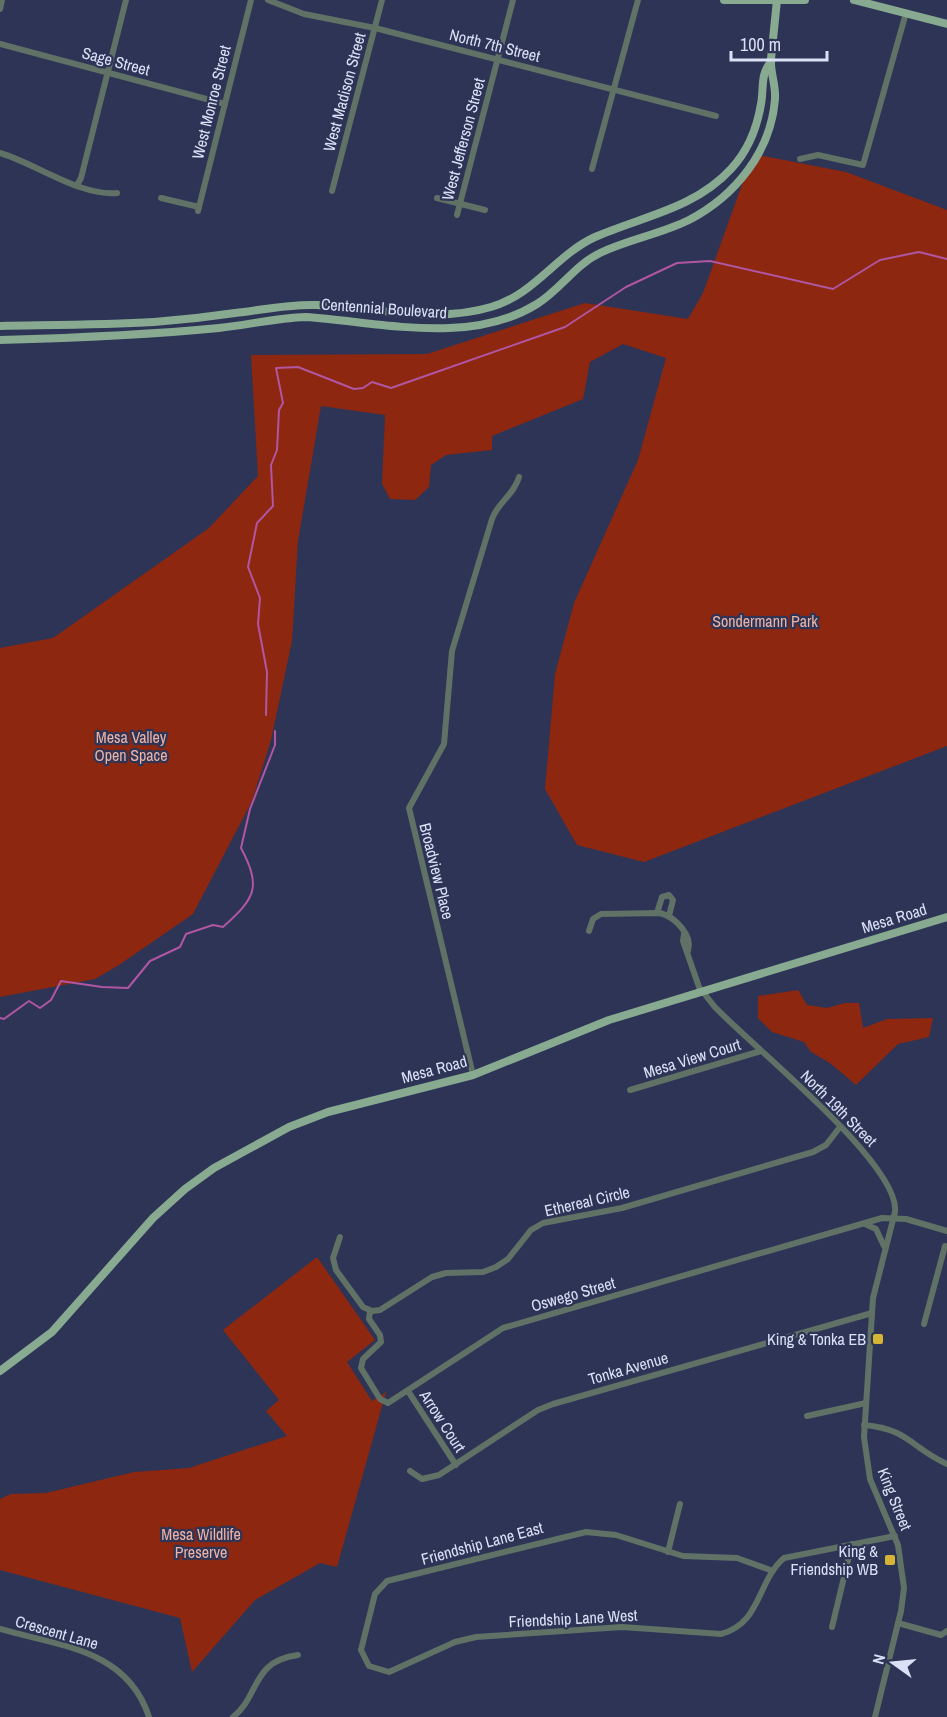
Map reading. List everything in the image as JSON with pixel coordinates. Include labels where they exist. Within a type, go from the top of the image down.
[{"type":"main road","points":[[724,0],[805,0]]},
{"type":"main road","name":"Centennial Boulevard","points":[[0,340],[141,335],[306,317],[456,328],[508,319],[538,304],[567,276],[600,253],[688,220],[735,187],[762,147],[771,123],[776,79],[771,62],[777,0]]},
{"type":"main road","points":[[854,0],[947,24]]},
{"type":"main road","name":"Centennial Boulevard","points":[[0,326],[154,322],[290,305],[447,315],[493,307],[532,287],[562,259],[593,238],[671,210],[695,199],[715,185],[733,168],[752,135],[762,102],[764,70],[771,62]]},
{"type":"main road","name":"Mesa Road","points":[[0,1371],[52,1332],[153,1218],[214,1168],[276,1133],[318,1115],[473,1075],[609,1020],[947,917]]},
{"type":"street","points":[[0,9],[2,0]]},
{"type":"street","points":[[77,184],[81,178],[126,0]]},
{"type":"street","name":"West Monroe Street","points":[[161,198],[198,209],[251,0]]},
{"type":"street","name":"North 7th Street","points":[[268,0],[304,14],[375,28],[716,116]]},
{"type":"street","name":"West Madison Street","points":[[332,191],[382,0]]},
{"type":"street","name":"West Jefferson Street","points":[[457,215],[513,0]]},
{"type":"street","points":[[592,169],[638,0]]},
{"type":"street","points":[[800,159],[818,155],[863,165],[906,13]]},
{"type":"street","name":"Sage Street","points":[[0,44],[225,104]]},
{"type":"street","points":[[0,153],[24,160],[92,192],[117,193]]},
{"type":"street","points":[[437,198],[486,210]]},
{"type":"street","name":"Broadview Place","points":[[473,1075],[410,808],[444,744],[452,651],[492,519],[496,507],[513,492],[519,477]]},
{"type":"street","points":[[589,931],[597,915],[657,913],[669,916],[673,900],[669,895],[662,897],[657,913]]},
{"type":"street","name":"North 19th Street","points":[[669,916],[679,924],[684,934],[683,941],[703,992],[722,1015],[867,1155],[888,1182],[894,1198],[893,1218]]},
{"type":"street","name":"Mesa View Court","points":[[630,1090],[761,1051]]},
{"type":"street","name":"Ethereal Circle","points":[[370,1311],[383,1310],[424,1281],[438,1275],[483,1272],[496,1267],[508,1259],[531,1230],[543,1223],[638,1200],[813,1152],[825,1145],[840,1128]]},
{"type":"street","points":[[893,1218],[947,1231]]},
{"type":"street","name":"Oswego Street","points":[[370,1311],[369,1319],[380,1335],[381,1342],[363,1359],[362,1370],[385,1402],[408,1391],[503,1328],[864,1224],[893,1218]]},
{"type":"street","name":"King Street","points":[[875,1717],[898,1623],[904,1588],[896,1536],[870,1479],[865,1454],[864,1425],[874,1287],[893,1218]]},
{"type":"street","points":[[864,1224],[876,1229],[884,1247]]},
{"type":"street","points":[[340,1237],[333,1258],[336,1270],[361,1305],[370,1311]]},
{"type":"street","points":[[924,1324],[945,1246]]},
{"type":"street","points":[[939,1269],[947,1271]]},
{"type":"street","name":"Tonka Avenue","points":[[410,1471],[422,1479],[431,1478],[456,1465],[538,1410],[553,1404],[872,1313]]},
{"type":"street","name":"Arrow Court","points":[[408,1391],[456,1465]]},
{"type":"street","points":[[807,1416],[866,1403]]},
{"type":"street","points":[[864,1425],[899,1432],[927,1455],[947,1464]]},
{"type":"street","points":[[668,1552],[680,1504]]},
{"type":"street","name":"Friendship Lane East","points":[[362,1663],[362,1644],[375,1594],[382,1584],[393,1578],[586,1532],[616,1535],[683,1556],[737,1558],[773,1571]]},
{"type":"street","name":"Friendship Lane West","points":[[362,1663],[376,1670],[389,1672],[465,1639],[576,1626],[635,1627],[711,1635],[729,1632],[747,1620],[773,1571],[779,1562],[789,1556],[896,1536]]},
{"type":"street","points":[[832,1627],[852,1544]]},
{"type":"street","points":[[898,1623],[941,1635],[947,1631]]},
{"type":"street","name":"Crescent Lane","points":[[0,1629],[105,1660],[140,1693],[149,1717]]},
{"type":"street","points":[[233,1717],[258,1676],[281,1658],[298,1656]]},
{"type":"green space","points":[[753,154],[846,172],[947,210],[947,746],[644,862],[577,845],[545,789],[555,674],[574,603],[638,460],[666,358],[623,344],[590,362],[583,399],[492,436],[492,450],[446,455],[431,465],[429,487],[415,500],[390,499],[382,484],[385,415],[321,406],[298,541],[292,641],[271,740],[252,801],[193,914],[95,979],[0,997],[0,648],[53,638],[209,528],[258,476],[251,355],[427,354],[585,303],[688,319],[703,293]]},
{"type":"green space","points":[[798,990],[807,1005],[827,1008],[845,1003],[859,1003],[863,1028],[887,1019],[933,1018],[929,1037],[898,1044],[856,1085],[830,1063],[811,1052],[804,1042],[772,1032],[758,1018],[758,996]]},
{"type":"green space","name":"Mesa Wildlife Preserve","points":[[317,1257],[375,1340],[347,1362],[372,1401],[386,1392],[337,1567],[320,1563],[255,1600],[192,1672],[180,1618],[0,1570],[0,1499],[11,1494],[46,1493],[134,1472],[189,1468],[287,1436],[266,1411],[279,1400],[223,1330]]},
{"type":"waterway","points":[[266,715],[267,672],[258,624],[260,598],[248,567],[257,523],[273,506],[271,465],[277,450],[279,410],[283,403],[276,368],[298,367],[354,389],[363,388],[372,382],[391,388],[565,327],[626,287],[677,263],[710,261],[833,289],[880,260],[919,252],[947,259]]},
{"type":"waterway","points":[[0,1018],[4,1019],[29,1001],[40,1008],[51,1000],[61,981],[128,988],[150,961],[180,947],[186,934],[213,925],[223,927],[234,917],[252,892],[252,873],[241,848],[250,809],[275,745],[275,731]]},
{"type":"place","name":"King & Tonka EB","points":[[878,1339]]},
{"type":"place","name":"King & Friendship WB","points":[[890,1560]]},
{"type":"park label","name":"Sondermann Park","points":[[765,621]]},
{"type":"park label","name":"Mesa Valley Open Space","points":[[131,746]]}]
